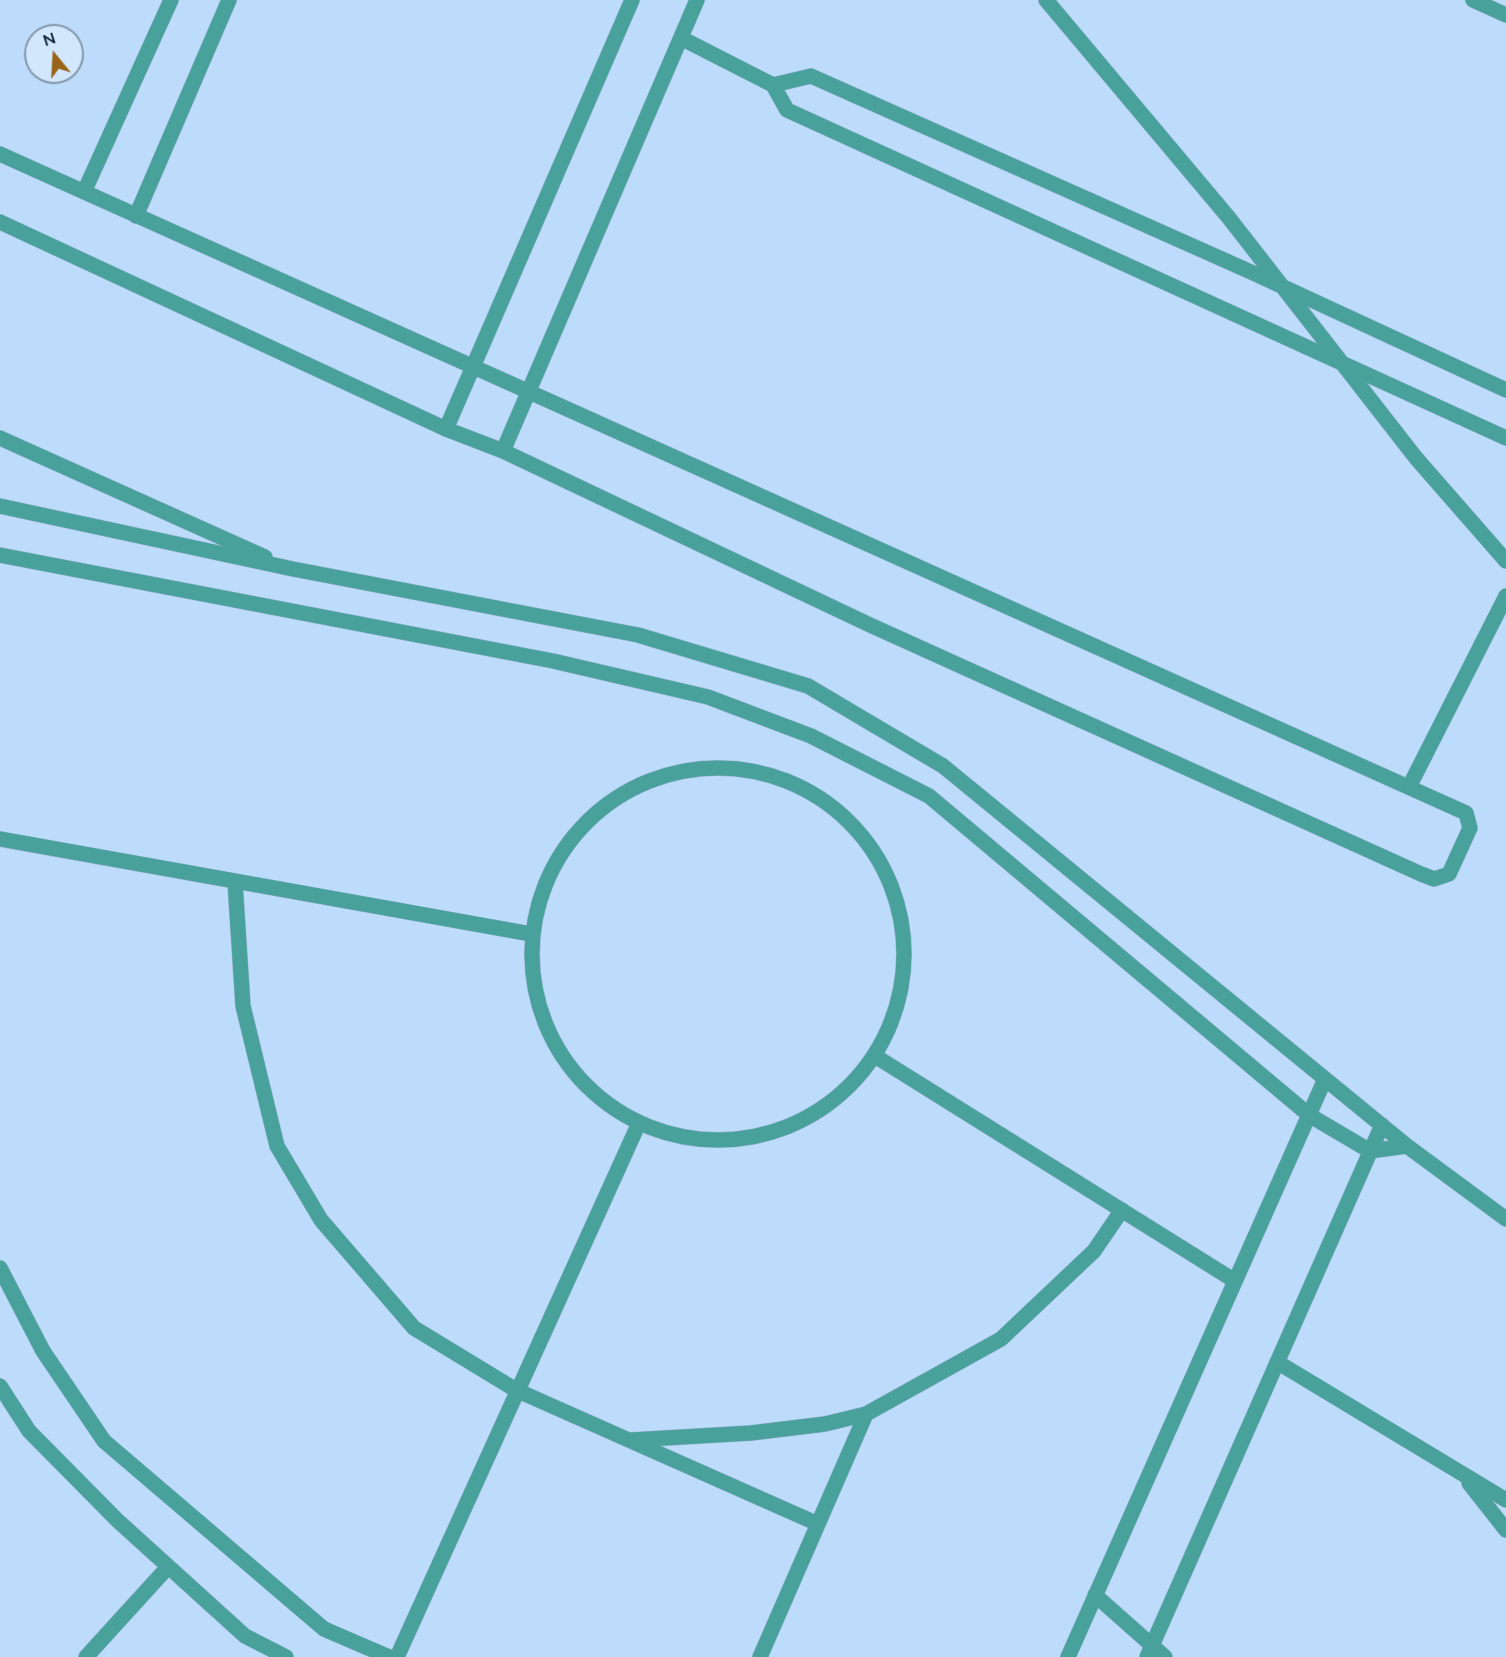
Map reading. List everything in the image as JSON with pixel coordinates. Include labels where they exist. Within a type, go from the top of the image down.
[{"type":"street","points":[[84,192],[171,0]]},
{"type":"street","points":[[136,216],[229,0]]},
{"type":"street","points":[[446,429],[632,0]]},
{"type":"street","points":[[503,451],[697,0]]},
{"type":"street","points":[[1046,0],[1229,218],[1416,458],[1506,561]]},
{"type":"street","points":[[1473,0],[1506,15]]},
{"type":"street","points":[[681,38],[773,85],[787,110],[1506,438]]},
{"type":"street","points":[[773,85],[811,76],[1283,287],[1506,390]]},
{"type":"street","points":[[0,154],[1466,813],[1470,828],[1449,874],[1434,879],[870,625],[503,451],[446,429],[0,222]]},
{"type":"street","points":[[0,438],[293,569]]},
{"type":"street","points":[[0,506],[293,569],[638,635],[808,686],[943,766],[1407,1146],[1506,1219]]},
{"type":"street","points":[[0,555],[553,661],[708,697],[811,736],[929,796],[1309,1115],[1370,1151],[1407,1146]]},
{"type":"street","points":[[1409,787],[1506,596]]},
{"type":"street","points":[[745,767],[816,792],[871,843],[902,912],[903,987],[875,1056],[833,1101],[778,1131],[717,1140],[655,1130],[639,1123],[601,1100],[560,1054],[535,996],[531,934],[553,863],[602,806],[670,772],[745,767]]},
{"type":"street","points":[[0,839],[531,934]]},
{"type":"street","points":[[235,882],[243,1006],[277,1146],[321,1220],[414,1328],[516,1390],[818,1524]]},
{"type":"street","points":[[875,1056],[1235,1281]]},
{"type":"street","points":[[1068,1657],[1325,1078]]},
{"type":"street","points":[[397,1657],[516,1390],[639,1123]]},
{"type":"street","points":[[1149,1652],[1382,1125]]},
{"type":"street","points":[[628,1440],[751,1433],[825,1424],[866,1414],[1000,1339],[1094,1251],[1122,1210]]},
{"type":"street","points":[[0,1268],[43,1351],[104,1442],[324,1629],[389,1657]]},
{"type":"street","points":[[1277,1362],[1506,1500]]},
{"type":"street","points":[[0,1386],[5,1406],[117,1520],[245,1636],[286,1657]]},
{"type":"street","points":[[760,1657],[866,1414]]},
{"type":"street","points":[[1461,1473],[1506,1530]]},
{"type":"street","points":[[86,1657],[168,1567]]},
{"type":"street","points":[[1095,1595],[1149,1652],[1165,1657]]}]
